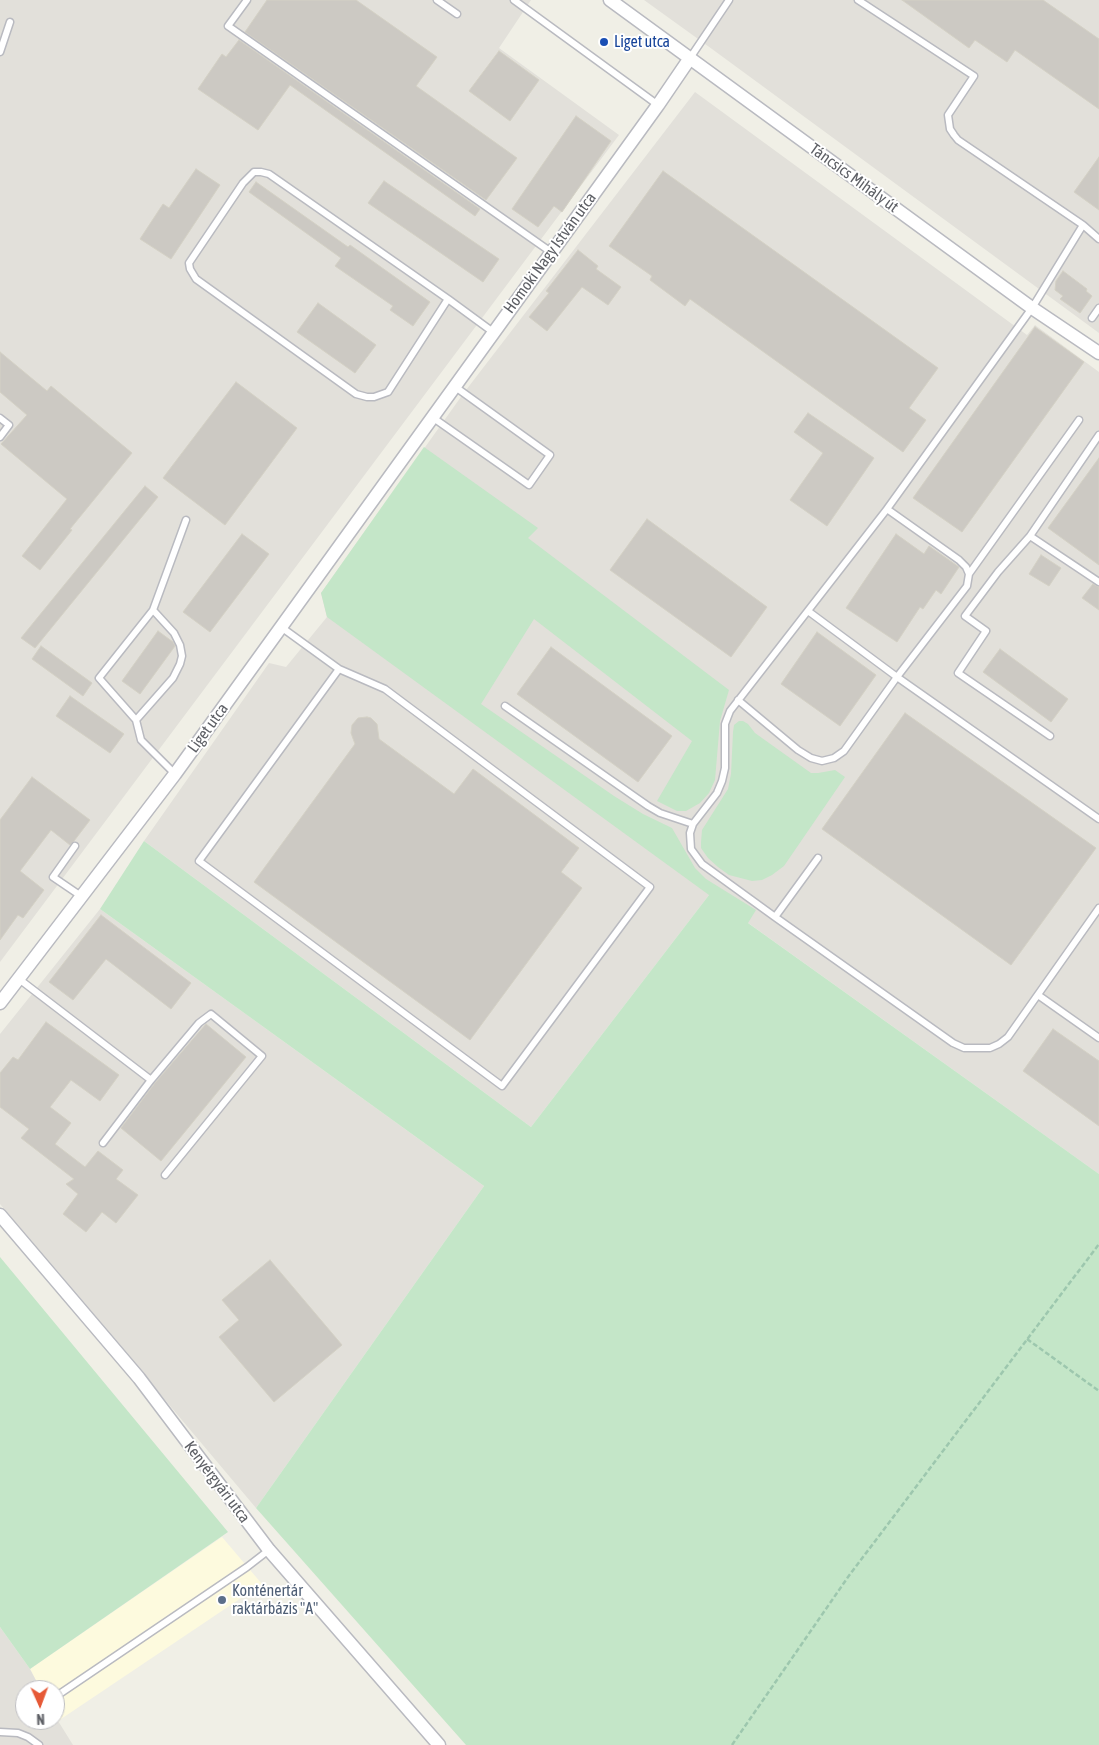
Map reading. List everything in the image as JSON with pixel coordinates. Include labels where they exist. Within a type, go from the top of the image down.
[{"type":"street","name":"Táncsics Mihály út","points":[[610,0],[1032,308],[1099,353]]},
{"type":"street","name":"Homoki Nagy István utca","points":[[409,448],[658,105],[690,58]]},
{"type":"street","name":"Liget utca","points":[[0,1003],[175,774],[409,448]]},
{"type":"street","name":"Kenyérgyári utca","points":[[0,1216],[139,1378],[269,1550],[439,1745]]},
{"type":"lane","points":[[247,0],[228,26],[551,252]]},
{"type":"lane","points":[[437,0],[457,14]]},
{"type":"lane","points":[[514,0],[658,105]]},
{"type":"lane","points":[[690,58],[729,0]]},
{"type":"lane","points":[[858,0],[974,76],[948,115],[948,123],[958,140],[1083,225],[1099,239]]},
{"type":"lane","points":[[0,52],[10,22]]},
{"type":"lane","points":[[448,299],[388,392],[374,397],[367,397],[356,394],[196,279],[189,263],[243,183],[254,172],[262,172],[269,174],[448,299],[493,332]]},
{"type":"lane","points":[[1083,225],[1032,308],[887,509],[730,711],[725,724],[722,781],[717,793],[693,824],[690,841],[691,849],[702,864],[953,1044],[964,1048],[990,1048],[1008,1037],[1099,908]]},
{"type":"lane","points":[[1092,318],[1099,308]]},
{"type":"lane","points":[[432,417],[528,485],[550,455],[454,386]]},
{"type":"lane","points":[[0,418],[9,425],[0,437]]},
{"type":"lane","points":[[738,700],[798,750],[812,758],[822,761],[834,758],[844,751],[897,677],[967,586],[969,574],[1079,420]]},
{"type":"lane","points":[[1050,736],[958,673],[986,631],[965,616],[998,572],[1030,536],[1099,435]]},
{"type":"lane","points":[[887,509],[959,560],[966,567],[969,574]]},
{"type":"lane","points":[[175,774],[140,740],[136,720],[99,678],[153,610],[186,520]]},
{"type":"lane","points":[[1030,536],[1099,582]]},
{"type":"lane","points":[[136,720],[172,678],[182,656],[180,645],[174,633],[153,610]]},
{"type":"lane","points":[[808,611],[897,677],[1099,819]]},
{"type":"lane","points":[[281,626],[339,669],[385,689],[650,886],[502,1086],[199,861],[339,669]]},
{"type":"lane","points":[[505,706],[648,806],[673,818],[693,824]]},
{"type":"lane","points":[[75,846],[54,877],[81,896]]},
{"type":"lane","points":[[775,917],[818,858]]},
{"type":"lane","points":[[18,978],[151,1080]]},
{"type":"lane","points":[[1038,995],[1099,1038]]},
{"type":"lane","points":[[103,1143],[151,1080],[199,1023],[211,1014],[262,1056],[165,1175]]},
{"type":"lane","points":[[65,1690],[247,1567],[269,1550]]},
{"type":"lane","points":[[0,1732],[18,1733],[39,1745]]},
{"type":"path","points":[[732,1745],[848,1577],[1099,1244]]},
{"type":"path","points":[[1027,1339],[1099,1391]]},
{"type":"shaded area","points":[[0,0],[531,0],[499,48],[619,135],[0,962]]},
{"type":"shaded area","points":[[644,0],[1099,0],[1099,333],[712,49]]},
{"type":"shaded area","points":[[695,92],[1027,335],[1035,325],[1099,372],[1099,1174],[709,895],[531,1127],[144,841],[269,663],[286,667],[327,617],[321,593],[463,394]]},
{"type":"shaded area","points":[[100,909],[484,1186],[256,1508],[0,1204],[0,1034]]},
{"type":"shaded area","points":[[222,1537],[262,1584],[65,1716],[65,1680],[36,1680],[30,1669]]},
{"type":"shaded area","points":[[0,1627],[36,1680],[15,1680],[15,1730],[64,1730],[73,1745],[0,1745]]},
{"type":"green space","points":[[424,447],[538,528],[528,538],[729,690],[720,721],[715,780],[709,793],[700,803],[686,811],[677,811],[657,801],[692,741],[534,619],[481,704],[614,796],[643,814],[672,828],[695,868],[706,879],[756,910],[748,923],[1099,1174],[1099,1745],[466,1745],[256,1508],[484,1186],[100,909],[144,841],[531,1127],[709,895],[327,617],[321,593]]},
{"type":"green space","points":[[739,721],[748,724],[755,733],[811,773],[835,770],[845,777],[784,866],[762,880],[752,881],[729,875],[708,858],[701,848],[702,830],[728,789],[731,774],[734,725]]},
{"type":"green space","points":[[0,1257],[228,1532],[30,1669],[0,1627]]},
{"type":"building","points":[[267,0],[356,0],[437,57],[416,86],[517,158],[486,200],[245,32]]},
{"type":"building","points":[[902,0],[1043,0],[1099,39],[1099,109],[1015,50],[1007,62],[975,40],[969,48]]},
{"type":"building","points":[[239,40],[480,209],[475,216],[290,85],[258,130],[198,89],[222,54],[226,57]]},
{"type":"building","points":[[499,51],[539,80],[510,121],[469,91]]},
{"type":"building","points":[[576,116],[611,141],[562,212],[554,206],[538,227],[512,209]]},
{"type":"building","points":[[1099,157],[1099,210],[1074,192]]},
{"type":"building","points":[[196,169],[220,185],[171,259],[140,239],[163,204],[169,208]]},
{"type":"building","points":[[663,171],[938,368],[909,408],[926,420],[903,452],[690,299],[685,306],[650,280],[652,276],[609,246]]},
{"type":"building","points":[[384,181],[499,259],[483,282],[368,203]]},
{"type":"building","points":[[256,182],[348,247],[350,245],[430,302],[413,326],[390,310],[393,306],[335,266],[341,258],[249,192]]},
{"type":"building","points":[[578,250],[598,266],[596,269],[621,287],[608,305],[582,287],[547,331],[529,317],[549,293],[546,291]]},
{"type":"building","points":[[1063,271],[1087,289],[1086,291],[1092,296],[1080,313],[1060,299],[1063,296],[1055,290],[1056,281]]},
{"type":"building","points":[[318,303],[376,345],[355,373],[297,332]]},
{"type":"building","points":[[1035,327],[1084,362],[962,532],[913,498]]},
{"type":"building","points":[[0,352],[47,391],[51,386],[132,453],[70,529],[72,530],[40,570],[22,556],[67,499],[1,444],[27,415],[0,392]]},
{"type":"building","points":[[236,382],[297,428],[225,525],[163,478]]},
{"type":"building","points":[[808,413],[874,458],[827,526],[790,500],[823,453],[794,432]]},
{"type":"building","points":[[1099,458],[1099,565],[1048,528]]},
{"type":"building","points":[[145,486],[158,497],[35,648],[21,638]]},
{"type":"building","points":[[647,519],[767,607],[731,657],[610,570]]},
{"type":"building","points":[[242,534],[269,554],[210,632],[183,612]]},
{"type":"building","points":[[896,534],[924,554],[929,546],[959,567],[941,594],[936,590],[923,609],[920,607],[897,642],[846,608]]},
{"type":"building","points":[[1041,555],[1061,568],[1049,586],[1029,574]]},
{"type":"building","points":[[1093,584],[1099,587],[1099,610],[1082,598]]},
{"type":"building","points":[[158,631],[173,642],[175,646],[140,694],[122,681]]},
{"type":"building","points":[[817,632],[876,675],[840,726],[781,684]]},
{"type":"building","points":[[41,646],[92,683],[83,696],[32,659]]},
{"type":"building","points":[[551,647],[672,736],[638,782],[517,694]]},
{"type":"building","points":[[1000,649],[1068,699],[1051,722],[983,672]]},
{"type":"building","points":[[70,696],[124,734],[110,753],[56,716]]},
{"type":"building","points":[[905,713],[1096,848],[1011,965],[822,829]]},
{"type":"building","points":[[367,717],[377,724],[379,739],[454,794],[473,769],[579,848],[561,872],[582,888],[470,1040],[254,882],[355,744],[351,733],[352,725],[358,718]]},
{"type":"building","points":[[32,777],[90,820],[70,845],[51,830],[20,871],[44,890],[23,918],[18,915],[0,940],[0,820]]},
{"type":"building","points":[[101,915],[191,983],[171,1009],[106,959],[73,1000],[49,982]]},
{"type":"building","points":[[46,1022],[119,1075],[100,1101],[71,1080],[50,1107],[71,1123],[55,1144],[85,1167],[98,1151],[123,1170],[116,1179],[138,1195],[116,1223],[102,1212],[86,1232],[63,1214],[78,1194],[66,1184],[74,1179],[21,1138],[29,1129],[0,1107],[0,1073],[13,1057],[18,1060]]},
{"type":"building","points":[[206,1024],[246,1057],[161,1161],[121,1128],[155,1083]]},
{"type":"building","points":[[1053,1029],[1099,1061],[1099,1126],[1023,1071]]},
{"type":"building","points":[[270,1260],[342,1345],[274,1402],[219,1337],[239,1320],[222,1300]]},
{"type":"place","name":"Liget utca","points":[[604,42]]},
{"type":"place","name":"Konténertár raktárbázis \"A\"","points":[[222,1600]]}]
